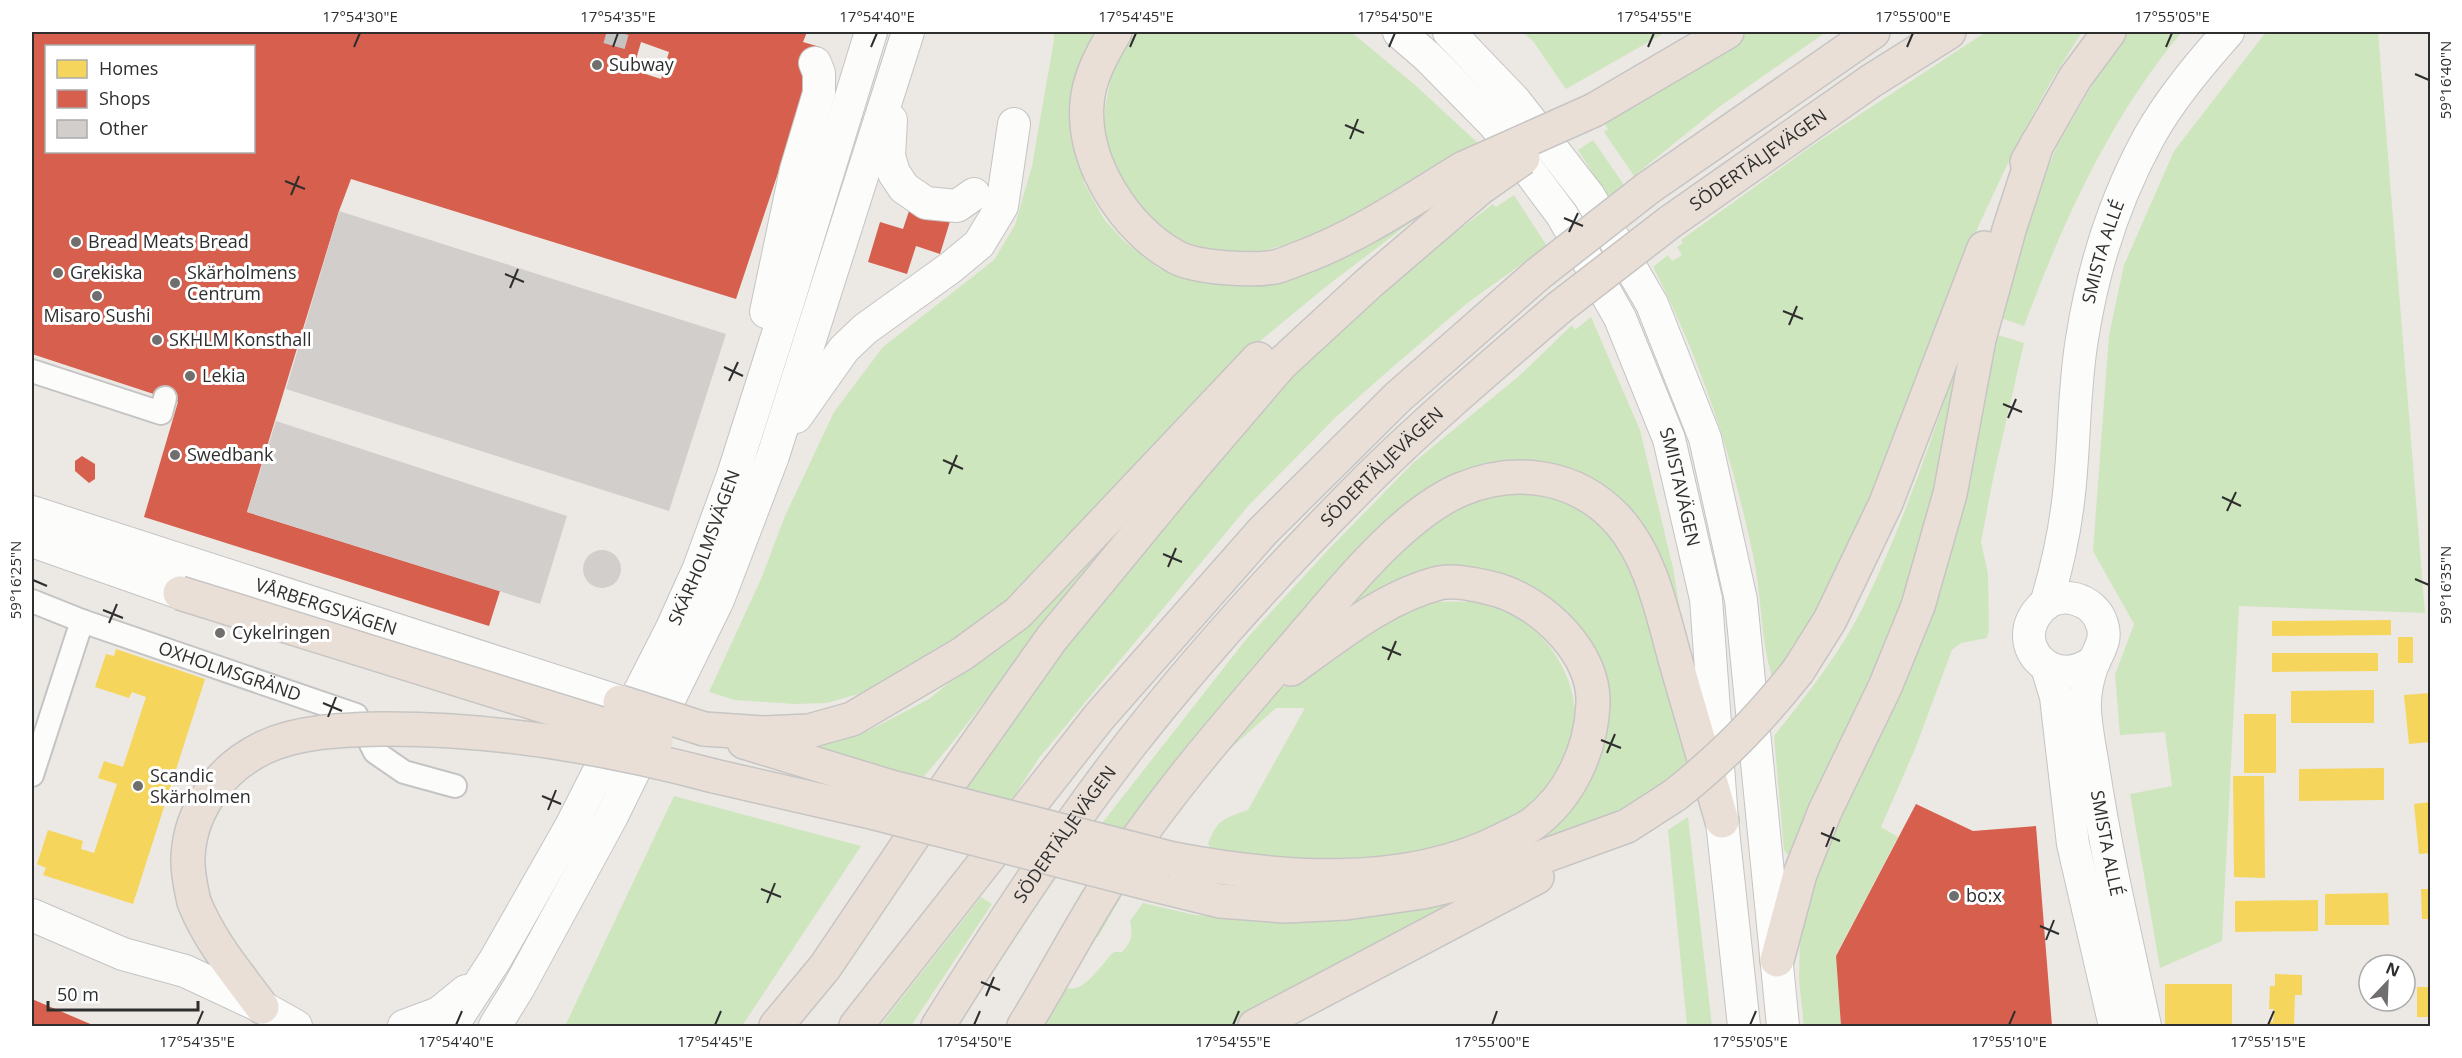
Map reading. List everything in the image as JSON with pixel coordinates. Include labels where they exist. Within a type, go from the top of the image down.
[{"type":"highway","points":[[1115,32],[1096,63],[1087,103],[1090,144],[1106,187],[1133,225],[1177,258],[1226,269],[1275,267],[1330,247],[1472,178],[1727,32]]},
{"type":"highway","points":[[856,1026],[1099,717],[1256,540],[1398,397],[1538,274],[1648,188],[1873,32]]},
{"type":"highway","name":"SÖDERTÄLJEVÄGEN","points":[[938,1026],[1023,893],[1133,742],[1208,651],[1370,477],[1424,425],[1560,307],[1670,222],[1871,81],[1949,32]]},
{"type":"highway","points":[[1255,1026],[1555,868],[1627,826],[1675,795],[1715,763],[1762,716],[1798,671],[1830,620],[1860,562],[1891,492],[1994,222],[2075,78],[2109,32]]},
{"type":"highway","points":[[1777,960],[1800,874],[1825,811],[1885,687],[1918,606],[1950,494],[1979,339],[2008,230],[2037,144]]},
{"type":"highway","points":[[704,729],[765,733],[809,731],[852,719],[962,654],[1018,613],[1265,352],[1387,254],[1472,178]]},
{"type":"highway","points":[[776,1026],[825,967],[952,779],[1052,638],[1281,364],[1369,283],[1472,178]]},
{"type":"highway","points":[[1024,1026],[1124,858],[1202,754],[1248,700],[1360,570],[1423,512],[1460,490],[1494,478],[1541,477],[1567,484],[1592,497],[1616,518],[1635,542],[1657,596],[1722,821]]},
{"type":"highway","points":[[257,1017],[204,926],[194,902],[188,859],[189,840],[204,802],[229,770],[266,747],[284,740],[327,732],[364,729],[420,729],[570,743],[657,761],[717,768],[1229,869],[1287,875],[1350,876],[1424,866],[1478,852],[1530,825],[1557,800],[1577,771],[1587,742],[1594,703],[1588,674],[1570,640],[1545,614],[1514,595],[1481,585],[1441,582],[1404,597],[1354,624],[1248,700]]},
{"type":"highway","points":[[180,592],[717,768]]},
{"type":"highway","points":[[620,702],[704,729],[883,800],[1155,885],[1220,901],[1285,906],[1346,903],[1423,892],[1484,878],[1627,826]]},
{"type":"highway","points":[[1030,1026],[1047,989]]},
{"type":"main road","name":"SKÄRHOLMSVÄGEN","points":[[452,1026],[495,960],[570,828],[672,628],[699,568],[733,475],[871,32]]},
{"type":"main road","name":"SKÄRHOLMSVÄGEN","points":[[495,1026],[519,987],[612,816],[696,647],[738,552],[773,456],[908,32]]},
{"type":"main road","name":"SMISTAVÄGEN","points":[[1398,32],[1428,57],[1494,124],[1562,215],[1624,328],[1669,439],[1706,599],[1722,821],[1744,1026]]},
{"type":"main road","name":"SMISTAVÄGEN","points":[[1449,32],[1515,101],[1589,196],[1652,304],[1705,438],[1741,600],[1783,1026]]},
{"type":"main road","name":"SMISTA ALLÉ","points":[[2115,1026],[2073,844],[2056,697],[2047,667],[2036,657],[2031,646],[2029,632],[2033,619],[2046,604],[2057,564],[2068,503],[2081,339],[2100,254],[2122,192],[2150,135],[2194,71],[2228,32]]},
{"type":"main road","points":[[755,404],[764,324],[796,170],[819,93],[819,73],[815,63]]},
{"type":"main road","points":[[892,83],[889,156],[894,173],[904,188],[926,203],[957,206],[974,194]]},
{"type":"main road","points":[[773,456],[800,409],[844,350],[865,329],[950,268],[979,244],[1002,206],[1014,124]]},
{"type":"main road","name":"SMISTA ALLÉ","points":[[2068,503],[2077,572],[2086,602],[2096,612],[2102,624],[2104,638],[2089,678],[2084,708],[2103,829],[2145,1026]]},
{"type":"main road","name":"VÅRBERGSVÄGEN","points":[[32,512],[620,702]]},
{"type":"main road","points":[[32,541],[180,592]]},
{"type":"main road","points":[[2046,604],[2058,599],[2071,598],[2086,602]]},
{"type":"main road","points":[[2047,667],[2060,672],[2074,672],[2094,661]]},
{"type":"main road","points":[[32,915],[123,954],[185,971],[257,1017],[297,1026]]},
{"type":"main road","points":[[404,1026],[439,1013],[459,998],[495,960]]},
{"type":"street","points":[[32,371],[161,413],[165,398]]},
{"type":"street","name":"OXHOLMSGRÄND","points":[[32,601],[82,621],[357,715],[375,752],[404,772],[455,786]]},
{"type":"street","points":[[32,775],[82,621]]},
{"type":"green space","points":[[1053,32],[1098,32],[1076,149],[1085,185],[1104,219],[1124,241],[1158,268],[1188,279],[1213,283],[1412,215],[1415,219],[1328,285],[1260,341],[1206,391],[993,620],[869,691],[827,703],[795,704],[735,700],[709,692],[761,579],[785,516],[834,412],[883,347],[994,260],[1015,225],[1032,166],[1054,40]]},
{"type":"green space","points":[[1136,32],[1351,32],[1414,84],[1482,147],[1316,236],[1263,251],[1232,254],[1175,244],[1131,206],[1104,140],[1105,107],[1112,73],[1123,50]]},
{"type":"green space","points":[[1522,32],[1666,32],[1566,89],[1533,41]]},
{"type":"green space","points":[[1748,32],[1826,32],[1719,107],[1634,176],[1604,132],[1608,129],[1603,122],[1643,93]]},
{"type":"green space","points":[[1986,32],[2082,32],[2050,83],[2016,146],[1978,227],[1881,484],[1808,628],[1772,677],[1765,647],[1753,555],[1725,443],[1700,371],[1653,267],[1668,255],[1672,261],[1682,255],[1677,247],[1683,243],[1681,240],[1813,145]]},
{"type":"green space","points":[[2123,32],[2182,32],[2132,99],[2091,172],[2055,248],[2024,326],[1998,317],[2028,216],[2057,146]]},
{"type":"green space","points":[[2266,32],[2378,32],[2425,613],[2239,606],[2222,941],[2160,968],[2130,794],[2172,786],[2165,732],[2120,735],[2115,675],[2134,624],[2093,551],[2109,335],[2124,265],[2174,151]]},
{"type":"green space","points":[[1593,140],[1624,185],[1608,197],[1578,150]]},
{"type":"green space","points":[[1514,195],[1547,246],[1466,304],[1395,365],[1337,416],[1248,506],[1039,758],[1009,804],[960,791],[984,746],[1306,354],[1385,286],[1493,204],[1496,207]]},
{"type":"green space","points":[[1591,317],[1640,430],[1673,568],[1684,635],[1600,493],[1440,490],[1127,834],[1099,827],[1248,637],[1330,548],[1413,463],[1519,376],[1572,325],[1575,330]]},
{"type":"green space","points":[[1994,334],[2024,343],[1981,542],[1988,574],[1989,630],[1987,638],[1961,643],[1952,650],[1915,749],[1881,827],[1898,837],[1836,955],[1841,1026],[1804,1026],[1799,980],[1800,933],[1813,878],[1922,640],[1936,590]]},
{"type":"green space","points":[[1957,369],[1935,485],[1903,598],[1872,681],[1818,788],[1788,855],[1784,850],[1774,736],[1834,657],[1864,605],[1901,519]]},
{"type":"green space","points":[[1178,461],[1111,540],[920,781],[814,746],[866,732],[929,699],[985,653]]},
{"type":"green space","points":[[1524,492],[1552,497],[1583,511],[1604,530],[1621,554],[1635,580],[1695,762],[1642,802],[1498,865],[1559,817],[1572,804],[1593,772],[1601,746],[1602,684],[1486,574],[1324,628],[1423,524],[1488,494]]},
{"type":"green space","points":[[1427,602],[1476,602],[1507,611],[1537,632],[1559,662],[1573,695],[1576,729],[1574,739],[1556,777],[1542,796],[1503,825],[1472,839],[1400,855],[1322,858],[1213,852],[1208,844],[1215,829],[1228,818],[1248,810],[1305,708],[1276,708],[1221,757],[1210,774],[1205,775],[1248,721],[1273,696],[1314,664]]},
{"type":"green space","points":[[674,796],[861,846],[742,1026],[565,1026]]},
{"type":"green space","points":[[1688,817],[1712,1026],[1687,1026],[1668,830]]},
{"type":"green space","points":[[1498,885],[1232,1026],[1044,1026],[1110,894],[1121,897],[1098,937],[1092,937],[1067,988],[1073,989],[1080,986],[1114,952],[1122,952],[1131,938],[1130,921],[1143,903],[1195,915],[1277,920]]},
{"type":"green space","points":[[981,897],[992,904],[911,1026],[880,1026]]},
{"type":"building: Homes","points":[[2391,620],[2391,635],[2272,636],[2272,621]]},
{"type":"building: Homes","points":[[2398,637],[2413,637],[2413,663],[2398,663]]},
{"type":"building: Homes","points":[[116,649],[205,679],[133,904],[43,875],[46,868],[37,864],[48,830],[83,841],[81,849],[94,853],[117,784],[98,778],[104,761],[123,767],[146,697],[132,692],[129,698],[95,687],[106,654],[114,656]]},
{"type":"building: Homes","points":[[2272,653],[2378,653],[2378,671],[2272,672]]},
{"type":"building: Homes","points":[[2374,690],[2374,723],[2291,723],[2291,691]]},
{"type":"building: Homes","points":[[2430,693],[2430,742],[2409,744],[2404,695]]},
{"type":"building: Homes","points":[[2244,714],[2276,714],[2276,773],[2244,773]]},
{"type":"building: Homes","points":[[2384,768],[2384,800],[2299,801],[2299,769]]},
{"type":"building: Homes","points":[[2233,776],[2264,776],[2265,878],[2234,877]]},
{"type":"building: Homes","points":[[2430,802],[2430,853],[2419,854],[2414,804]]},
{"type":"building: Homes","points":[[2421,889],[2430,889],[2430,919],[2422,919]]},
{"type":"building: Homes","points":[[2388,893],[2389,925],[2325,925],[2325,894]]},
{"type":"building: Homes","points":[[2318,900],[2318,931],[2235,932],[2235,901]]},
{"type":"building: Homes","points":[[2275,974],[2302,975],[2302,995],[2295,995],[2294,1026],[2269,1026],[2269,1022],[2273,1022],[2274,1009],[2269,1009],[2270,986],[2275,986]]},
{"type":"building: Homes","points":[[2165,984],[2232,984],[2232,1026],[2165,1026]]},
{"type":"building: Homes","points":[[2417,987],[2430,987],[2430,1017],[2417,1017]]},
{"type":"building: Shops","points":[[32,32],[807,32],[803,42],[820,47],[736,299],[351,179],[339,211],[247,512],[500,591],[489,626],[144,517],[178,402],[32,354]],"holes":[[[641,42],[669,52],[661,79],[633,70]]]},
{"type":"building: Shops","points":[[911,205],[951,218],[940,254],[916,246],[907,274],[868,262],[880,222],[903,229]]},
{"type":"building: Shops","points":[[82,456],[95,464],[95,479],[89,483],[75,471],[75,461]]},
{"type":"building: Shops","name":"bo:x","points":[[1916,804],[1973,831],[2036,826],[2052,1026],[1841,1026],[1836,956]]},
{"type":"building: Shops","points":[[32,999],[95,1026],[32,1026]]},
{"type":"building: Other","points":[[339,211],[726,334],[669,511],[286,389]]},
{"type":"building: Other","points":[[276,421],[567,516],[540,604],[247,512]]},
{"type":"building: Other","points":[[602,550],[615,556],[621,569],[615,582],[602,588],[589,582],[583,569],[589,556]]},
{"type":"tunnel","points":[[614,46],[618,32]]},
{"type":"place","name":"Subway","points":[[597,65]]},
{"type":"place","name":"Bread Meats Bread","points":[[76,242]]},
{"type":"place","name":"Grekiska","points":[[58,273]]},
{"type":"place","name":"Skärholmens Centrum","points":[[175,283]]},
{"type":"place","name":"Misaro Sushi","points":[[97,296]]},
{"type":"place","name":"SKHLM Konsthall","points":[[157,340]]},
{"type":"place","name":"Lekia","points":[[190,376]]},
{"type":"place","name":"Swedbank","points":[[175,455]]},
{"type":"place","name":"Cykelringen","points":[[220,633]]},
{"type":"place","name":"Scandic Skärholmen","points":[[138,786]]},
{"type":"place","name":"bo:x","points":[[1954,896]]}]
